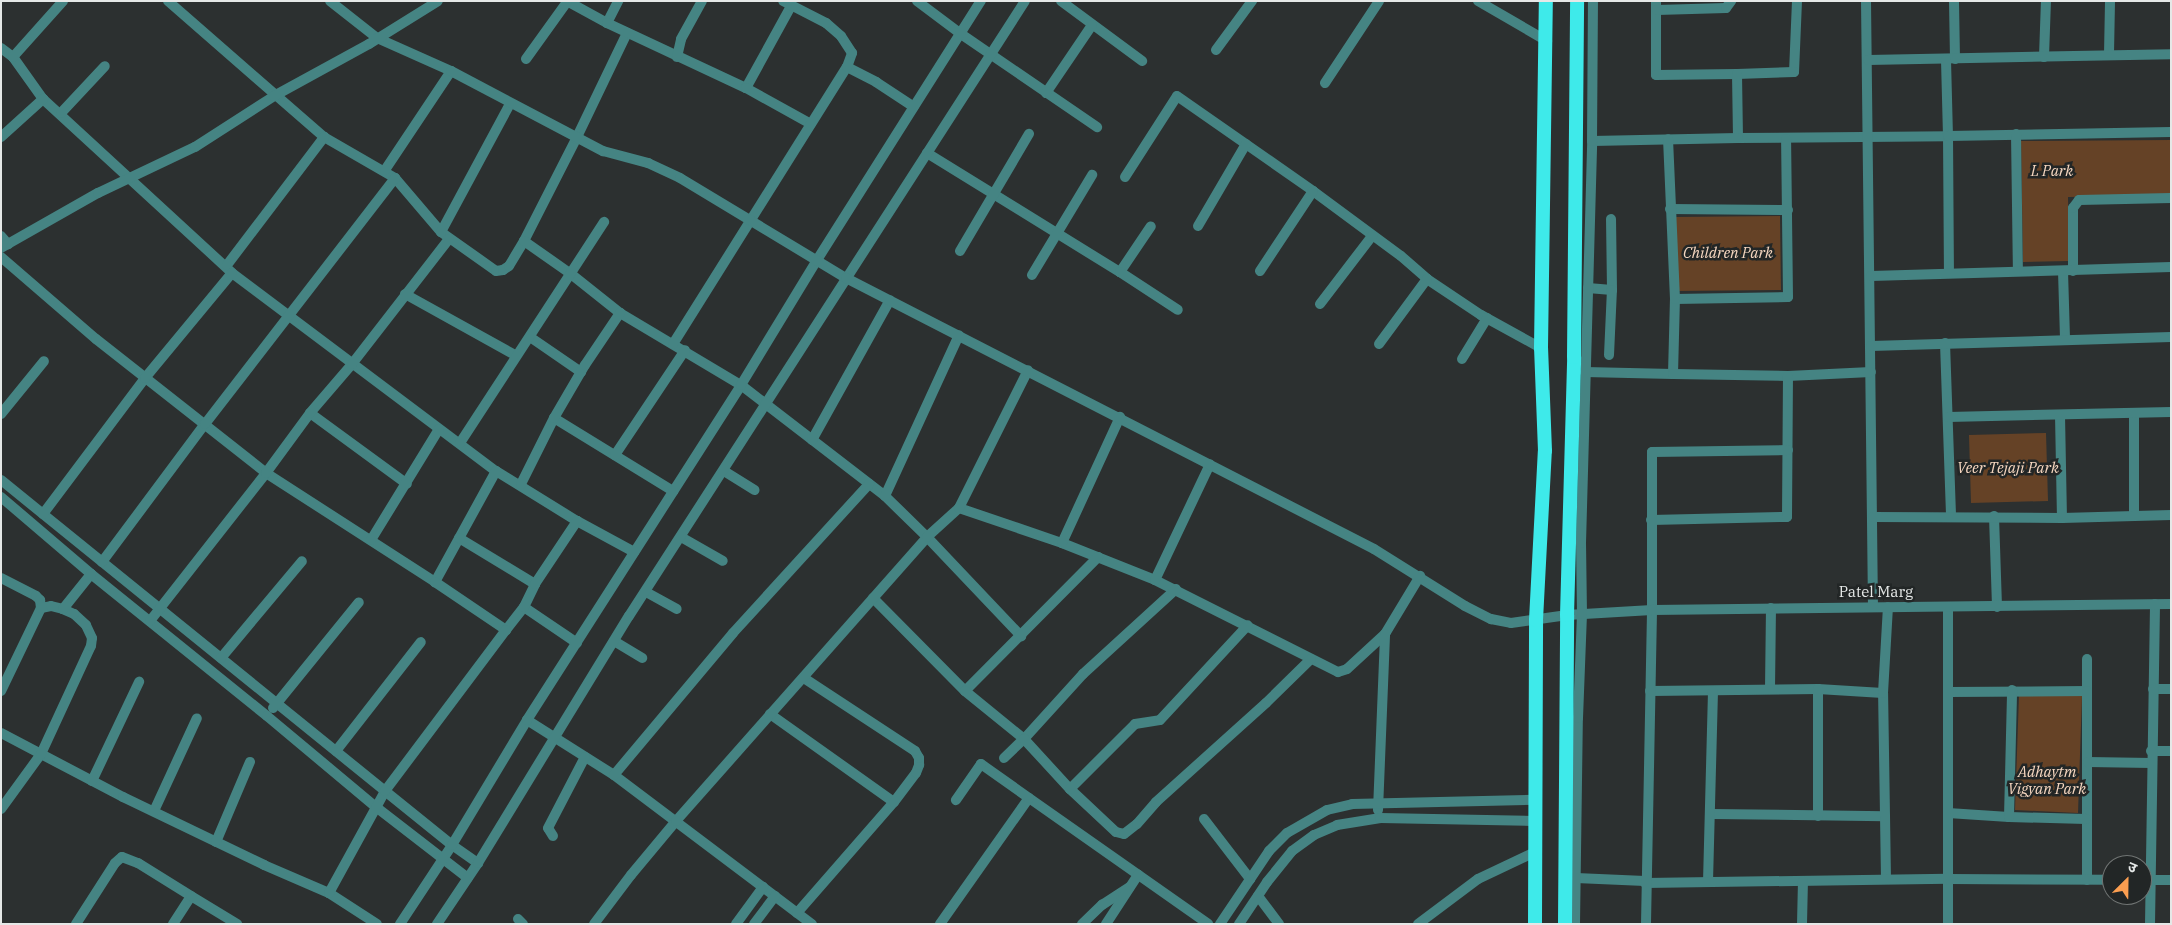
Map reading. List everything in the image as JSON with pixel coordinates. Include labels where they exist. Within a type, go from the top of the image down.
[{"type":"highway","points":[[1535,924],[1536,620],[1545,451],[1542,348],[1546,1]]},
{"type":"highway","points":[[1566,924],[1567,615],[1574,357],[1577,1]]},
{"type":"street","points":[[13,57],[63,1]]},
{"type":"street","points":[[168,1],[274,96],[324,137],[385,170],[396,178],[445,235],[496,271],[503,270],[509,266],[524,241],[627,33]]},
{"type":"street","name":"Patel Marg","points":[[330,1],[378,38],[450,71],[603,152],[648,163],[680,178],[846,278],[1374,549],[1420,576],[1465,606],[1491,619],[1511,623],[1567,615],[1652,610],[2171,604]]},
{"type":"street","points":[[3,243],[98,193],[195,147],[274,96],[378,38],[438,1]]},
{"type":"street","points":[[607,23],[618,1]]},
{"type":"street","points":[[677,57],[681,39],[702,1]]},
{"type":"street","points":[[917,1],[991,56],[1097,127]]},
{"type":"street","points":[[400,924],[452,845],[526,720],[741,385],[817,260],[981,1]]},
{"type":"street","points":[[437,924],[468,878],[614,641],[1025,1]]},
{"type":"street","points":[[1061,1],[1142,62]]},
{"type":"street","points":[[1216,50],[1252,1]]},
{"type":"street","points":[[1325,83],[1379,1]]},
{"type":"street","points":[[1478,1],[1546,41]]},
{"type":"street","points":[[1575,924],[1585,372],[1592,142],[1593,1]]},
{"type":"street","points":[[1731,1],[1726,8],[1657,6],[1656,75],[1794,72],[1797,1]]},
{"type":"street","points":[[1866,1],[1874,607]]},
{"type":"street","points":[[1949,272],[1948,136],[1954,1]]},
{"type":"street","points":[[2044,57],[2046,1]]},
{"type":"street","points":[[2109,54],[2110,1]]},
{"type":"street","points":[[526,58],[567,2],[627,33],[746,88],[811,124]]},
{"type":"street","points":[[674,344],[847,67],[852,52],[841,36],[826,23],[787,3],[746,88]]},
{"type":"street","points":[[1046,93],[1092,24]]},
{"type":"street","points":[[1,48],[13,57],[43,99],[62,114],[130,179],[230,269],[290,317],[496,471],[521,484],[577,521],[634,552]]},
{"type":"street","points":[[1868,60],[2171,54]]},
{"type":"street","points":[[62,114],[105,66]]},
{"type":"street","points":[[847,67],[876,82],[914,107]]},
{"type":"street","points":[[385,170],[450,71]]},
{"type":"street","points":[[1737,74],[1738,138]]},
{"type":"street","points":[[1124,178],[1177,96],[1313,191],[1427,279],[1487,318],[1542,348]]},
{"type":"street","points":[[1,137],[43,99]]},
{"type":"street","points":[[150,621],[266,473],[310,413],[352,364],[404,294],[445,235],[510,104]]},
{"type":"street","points":[[1592,142],[1668,139],[1869,138],[2171,132]]},
{"type":"street","points":[[960,251],[1030,134]]},
{"type":"street","points":[[2016,134],[2018,271]]},
{"type":"street","points":[[44,514],[145,378],[230,269],[324,137]]},
{"type":"street","points":[[1668,139],[1675,300],[1673,374]]},
{"type":"street","points":[[1675,300],[1788,297],[1786,139]]},
{"type":"street","points":[[1198,226],[1246,144]]},
{"type":"street","points":[[927,153],[994,193],[1178,310]]},
{"type":"street","points":[[1032,275],[1056,232],[1092,175]]},
{"type":"street","points":[[102,562],[204,424],[290,317],[396,178]]},
{"type":"street","points":[[1260,271],[1313,191]]},
{"type":"street","points":[[2065,340],[2073,208],[2079,200],[2171,198]]},
{"type":"street","points":[[1670,209],[1788,210]]},
{"type":"street","points":[[1609,355],[1612,290],[1611,219]]},
{"type":"street","points":[[460,444],[515,355],[530,337],[604,222]]},
{"type":"street","points":[[1120,272],[1151,226]]},
{"type":"street","points":[[1320,304],[1372,236]]},
{"type":"street","points":[[524,241],[571,274],[620,313],[741,385],[885,496],[928,537],[1021,636]]},
{"type":"street","points":[[1,257],[96,339],[266,473],[506,630]]},
{"type":"street","points":[[1871,276],[1949,272],[2068,271],[2171,266]]},
{"type":"street","points":[[1379,344],[1427,279]]},
{"type":"street","points":[[1588,288],[1612,290]]},
{"type":"street","points":[[404,294],[515,355]]},
{"type":"street","points":[[812,440],[890,300]]},
{"type":"street","points":[[521,484],[554,418],[581,372],[620,313]]},
{"type":"street","points":[[1462,359],[1487,318]]},
{"type":"street","points":[[885,496],[959,335]]},
{"type":"street","points":[[530,337],[581,372]]},
{"type":"street","points":[[1871,346],[2171,337]]},
{"type":"street","points":[[1945,343],[1951,517]]},
{"type":"street","points":[[615,455],[684,350]]},
{"type":"street","points":[[1,414],[44,361]]},
{"type":"street","points":[[594,924],[631,875],[676,821],[928,537],[959,508],[1028,370]]},
{"type":"street","points":[[1585,372],[1788,376],[1871,372]]},
{"type":"street","points":[[1651,520],[1787,517],[1788,376]]},
{"type":"street","points":[[1948,417],[2171,412]]},
{"type":"street","points":[[310,413],[407,484]]},
{"type":"street","points":[[2134,414],[2134,516]]},
{"type":"street","points":[[2060,415],[2062,518]]},
{"type":"street","points":[[1062,543],[1120,417]]},
{"type":"street","points":[[554,418],[673,491]]},
{"type":"street","points":[[371,540],[407,484],[439,428]]},
{"type":"street","points":[[1646,924],[1645,882],[1652,610],[1652,452],[1788,450]]},
{"type":"street","points":[[1155,580],[1210,464]]},
{"type":"street","points":[[435,582],[496,471]]},
{"type":"street","points":[[724,471],[754,490]]},
{"type":"street","points":[[1,480],[385,792],[452,845],[478,862]]},
{"type":"street","points":[[614,775],[733,633],[869,484]]},
{"type":"street","points":[[1,497],[91,574],[376,807],[468,878]]},
{"type":"street","points":[[959,508],[1062,543],[1155,580],[1248,625],[1310,659],[1342,671],[1385,634],[1420,576]]},
{"type":"street","points":[[1873,516],[2062,518],[2171,515]]},
{"type":"street","points":[[1994,516],[1997,607]]},
{"type":"street","points":[[329,893],[385,792],[524,607],[536,584],[577,521]]},
{"type":"street","points":[[681,537],[723,561]]},
{"type":"street","points":[[459,538],[536,584]]},
{"type":"street","points":[[965,691],[1098,557]]},
{"type":"street","points":[[221,658],[302,561]]},
{"type":"street","points":[[63,609],[91,574]]},
{"type":"street","points":[[1,578],[36,596],[40,600],[41,608],[1,691]]},
{"type":"street","points":[[1004,758],[1024,739],[1083,674],[1176,590]]},
{"type":"street","points":[[646,592],[677,609]]},
{"type":"street","points":[[873,598],[965,691],[1024,739],[1070,789],[1116,832],[1124,834],[1137,824],[1156,802],[1266,703],[1310,659]]},
{"type":"street","points":[[267,716],[359,602]]},
{"type":"street","points":[[2150,855],[2155,604]]},
{"type":"street","points":[[1,809],[41,754],[91,646],[92,638],[86,626],[74,614],[51,606],[41,608]]},
{"type":"street","points":[[524,607],[576,643]]},
{"type":"street","points":[[1886,879],[1883,693],[1888,607]]},
{"type":"street","points":[[1948,607],[1948,924]]},
{"type":"street","points":[[1770,689],[1771,608]]},
{"type":"street","points":[[1070,789],[1135,724],[1160,720],[1248,625]]},
{"type":"street","points":[[1380,818],[1377,804],[1385,634]]},
{"type":"street","points":[[614,641],[642,658]]},
{"type":"street","points":[[336,751],[422,642]]},
{"type":"street","points":[[2087,880],[2088,659]]},
{"type":"street","points":[[796,913],[894,802],[916,773],[920,758],[915,751],[804,678]]},
{"type":"street","points":[[92,781],[138,682]]},
{"type":"street","points":[[1650,691],[1818,689],[1883,693]]},
{"type":"street","points":[[1818,689],[1818,816]]},
{"type":"street","points":[[2153,689],[2171,689]]},
{"type":"street","points":[[1949,692],[2012,690],[2087,691]]},
{"type":"street","points":[[2009,817],[2012,690]]},
{"type":"street","points":[[1708,882],[1713,691]]},
{"type":"street","points":[[770,714],[894,802]]},
{"type":"street","points":[[154,812],[197,718]]},
{"type":"street","points":[[526,720],[614,775],[812,924]]},
{"type":"street","points":[[1,733],[154,812],[329,893],[377,924]]},
{"type":"street","points":[[2152,751],[2171,751]]},
{"type":"street","points":[[553,836],[548,828],[585,757]]},
{"type":"street","points":[[216,842],[250,762]]},
{"type":"street","points":[[2088,762],[2152,763]]},
{"type":"street","points":[[956,800],[981,764],[1208,924]]},
{"type":"street","points":[[940,924],[1029,798]]},
{"type":"street","points":[[1220,924],[1269,852],[1287,833],[1327,810],[1352,804],[1534,800]]},
{"type":"street","points":[[1948,813],[2086,819]]},
{"type":"street","points":[[1711,814],[1886,816]]},
{"type":"street","points":[[1239,924],[1292,851],[1314,835],[1337,826],[1380,818],[1534,821]]},
{"type":"street","points":[[1204,819],[1250,879]]},
{"type":"street","points":[[1418,924],[1478,879],[1535,852]]},
{"type":"street","points":[[76,924],[115,863],[122,857],[138,863],[237,924]]},
{"type":"street","points":[[1106,924],[1138,875]]},
{"type":"street","points":[[1576,878],[1645,882],[1948,878],[2102,880]]},
{"type":"street","points":[[2152,880],[2171,880]]},
{"type":"street","points":[[1802,924],[1803,881]]},
{"type":"street","points":[[736,924],[763,887]]},
{"type":"street","points":[[1082,924],[1102,905],[1130,887]]},
{"type":"street","points":[[172,924],[191,896]]},
{"type":"street","points":[[754,924],[775,896]]},
{"type":"street","points":[[1258,896],[1280,924]]},
{"type":"street","points":[[2150,905],[2150,924]]},
{"type":"green space","name":"L Park","points":[[2171,140],[2171,196],[2068,197],[2069,261],[2023,262],[2021,141]]},
{"type":"green space","name":"Children Park","points":[[1780,216],[1781,290],[1676,291],[1675,217]]},
{"type":"green space","name":"Veer Tejaji Park","points":[[2046,433],[2048,501],[1971,503],[1969,435]]},
{"type":"green space","name":"Adhaytm Vigyan Park","points":[[2019,695],[2082,696],[2078,813],[2015,810]]}]
